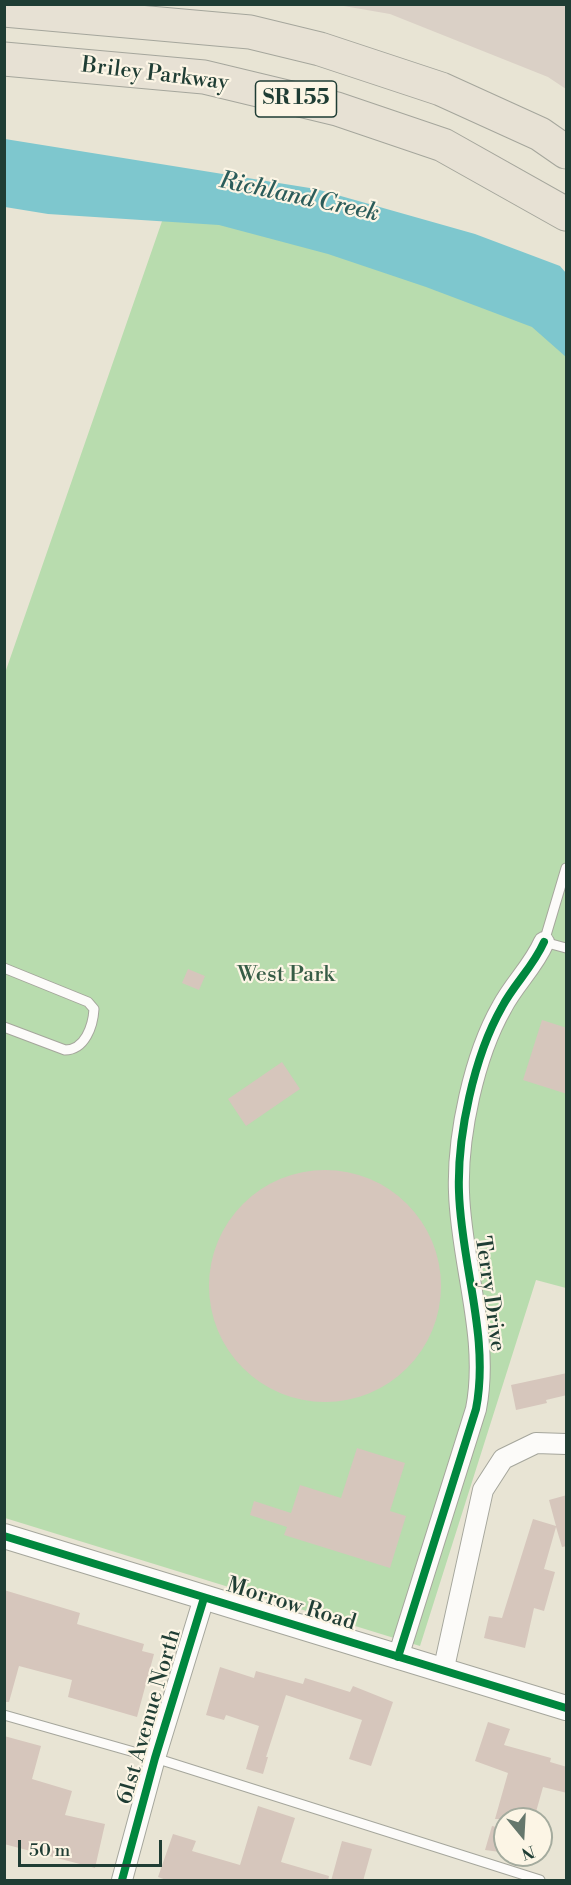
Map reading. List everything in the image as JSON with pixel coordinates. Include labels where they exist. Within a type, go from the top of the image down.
[{"type":"highway","name":"SR 155","points":[[4,10],[250,32],[320,49],[441,89],[540,134],[567,152]]},
{"type":"highway","name":"Briley Parkway","points":[[4,59],[204,77],[337,109],[442,145],[567,214]]},
{"type":"street","name":"Terry Drive","points":[[398,1657],[480,1390],[478,1336],[460,1212],[459,1172],[467,1112],[493,1023],[503,1004],[537,959],[544,942]]},
{"type":"street","points":[[444,1672],[483,1490],[504,1459],[536,1443],[567,1444]]},
{"type":"street","name":"Morrow Road","points":[[4,1536],[567,1708]]},
{"type":"street","name":"61st Avenue North","points":[[122,1881],[155,1758],[204,1598]]},
{"type":"lane","points":[[567,868],[544,942],[567,948]]},
{"type":"lane","points":[[4,968],[88,1002],[94,1009],[93,1018],[82,1044],[74,1050],[65,1050],[4,1027]]},
{"type":"lane","points":[[4,1715],[155,1758],[540,1881]]},
{"type":"shaded area","points":[[338,5],[566,5],[566,89],[548,77],[390,14]]},
{"type":"green space","name":"West Park","points":[[168,204],[189,204],[566,335],[566,1288],[536,1280],[420,1646],[5,1518],[5,673]]},
{"type":"water","name":"Richland Creek","points":[[5,139],[316,189],[475,234],[560,266],[566,273],[566,357],[532,327],[426,287],[328,254],[219,225],[48,214],[5,207]]},
{"type":"building","points":[[188,969],[205,976],[199,990],[182,983]]},
{"type":"building","points":[[542,1020],[567,1028],[567,1094],[523,1080]]},
{"type":"building","points":[[282,1062],[300,1089],[246,1126],[228,1099]]},
{"type":"building","points":[[325,1170],[348,1172],[380,1184],[399,1196],[415,1212],[436,1252],[441,1286],[439,1309],[427,1341],[415,1360],[399,1376],[359,1397],[325,1402],[302,1400],[270,1388],[251,1376],[235,1360],[214,1320],[209,1286],[211,1263],[223,1231],[235,1212],[251,1196],[291,1175]]},
{"type":"building","points":[[567,1373],[567,1395],[546,1400],[547,1403],[516,1410],[511,1385]]},
{"type":"building","points":[[357,1448],[405,1463],[390,1511],[406,1516],[390,1568],[284,1535],[287,1527],[250,1515],[254,1501],[291,1513],[300,1485],[341,1498]]},
{"type":"building","points":[[567,1495],[567,1546],[562,1547],[556,1527],[544,1569],[555,1572],[544,1611],[534,1608],[525,1648],[484,1638],[489,1616],[502,1618],[533,1519],[556,1526],[549,1500]]},
{"type":"building","points":[[4,1590],[80,1613],[77,1624],[144,1644],[142,1651],[154,1654],[137,1717],[68,1697],[72,1680],[19,1666],[9,1702],[4,1702]]},
{"type":"building","points":[[220,1667],[254,1678],[256,1671],[303,1684],[305,1678],[350,1692],[353,1686],[393,1702],[371,1766],[349,1759],[362,1720],[286,1695],[266,1757],[268,1757],[263,1774],[246,1769],[259,1726],[226,1715],[224,1720],[206,1715]]},
{"type":"building","points":[[488,1722],[510,1729],[504,1745],[551,1758],[550,1762],[567,1767],[567,1793],[543,1787],[537,1807],[498,1807],[508,1773],[475,1761]]},
{"type":"building","points":[[4,1736],[41,1746],[32,1779],[72,1791],[65,1815],[105,1824],[95,1868],[4,1844]]},
{"type":"building","points":[[258,1806],[295,1818],[281,1862],[329,1876],[328,1881],[169,1881],[158,1877],[173,1834],[196,1841],[192,1851],[240,1865]]},
{"type":"building","points":[[492,1826],[493,1826],[493,1851],[485,1850]]},
{"type":"building","points":[[342,1841],[372,1849],[363,1881],[331,1881]]},
{"type":"cycle path","points":[[398,1657],[476,1409],[480,1355],[464,1246],[459,1192],[461,1146],[469,1097],[492,1027],[507,999],[544,942]]},
{"type":"cycle path","points":[[4,1536],[566,1708]]},
{"type":"cycle path","points":[[122,1880],[155,1758],[204,1598]]}]
